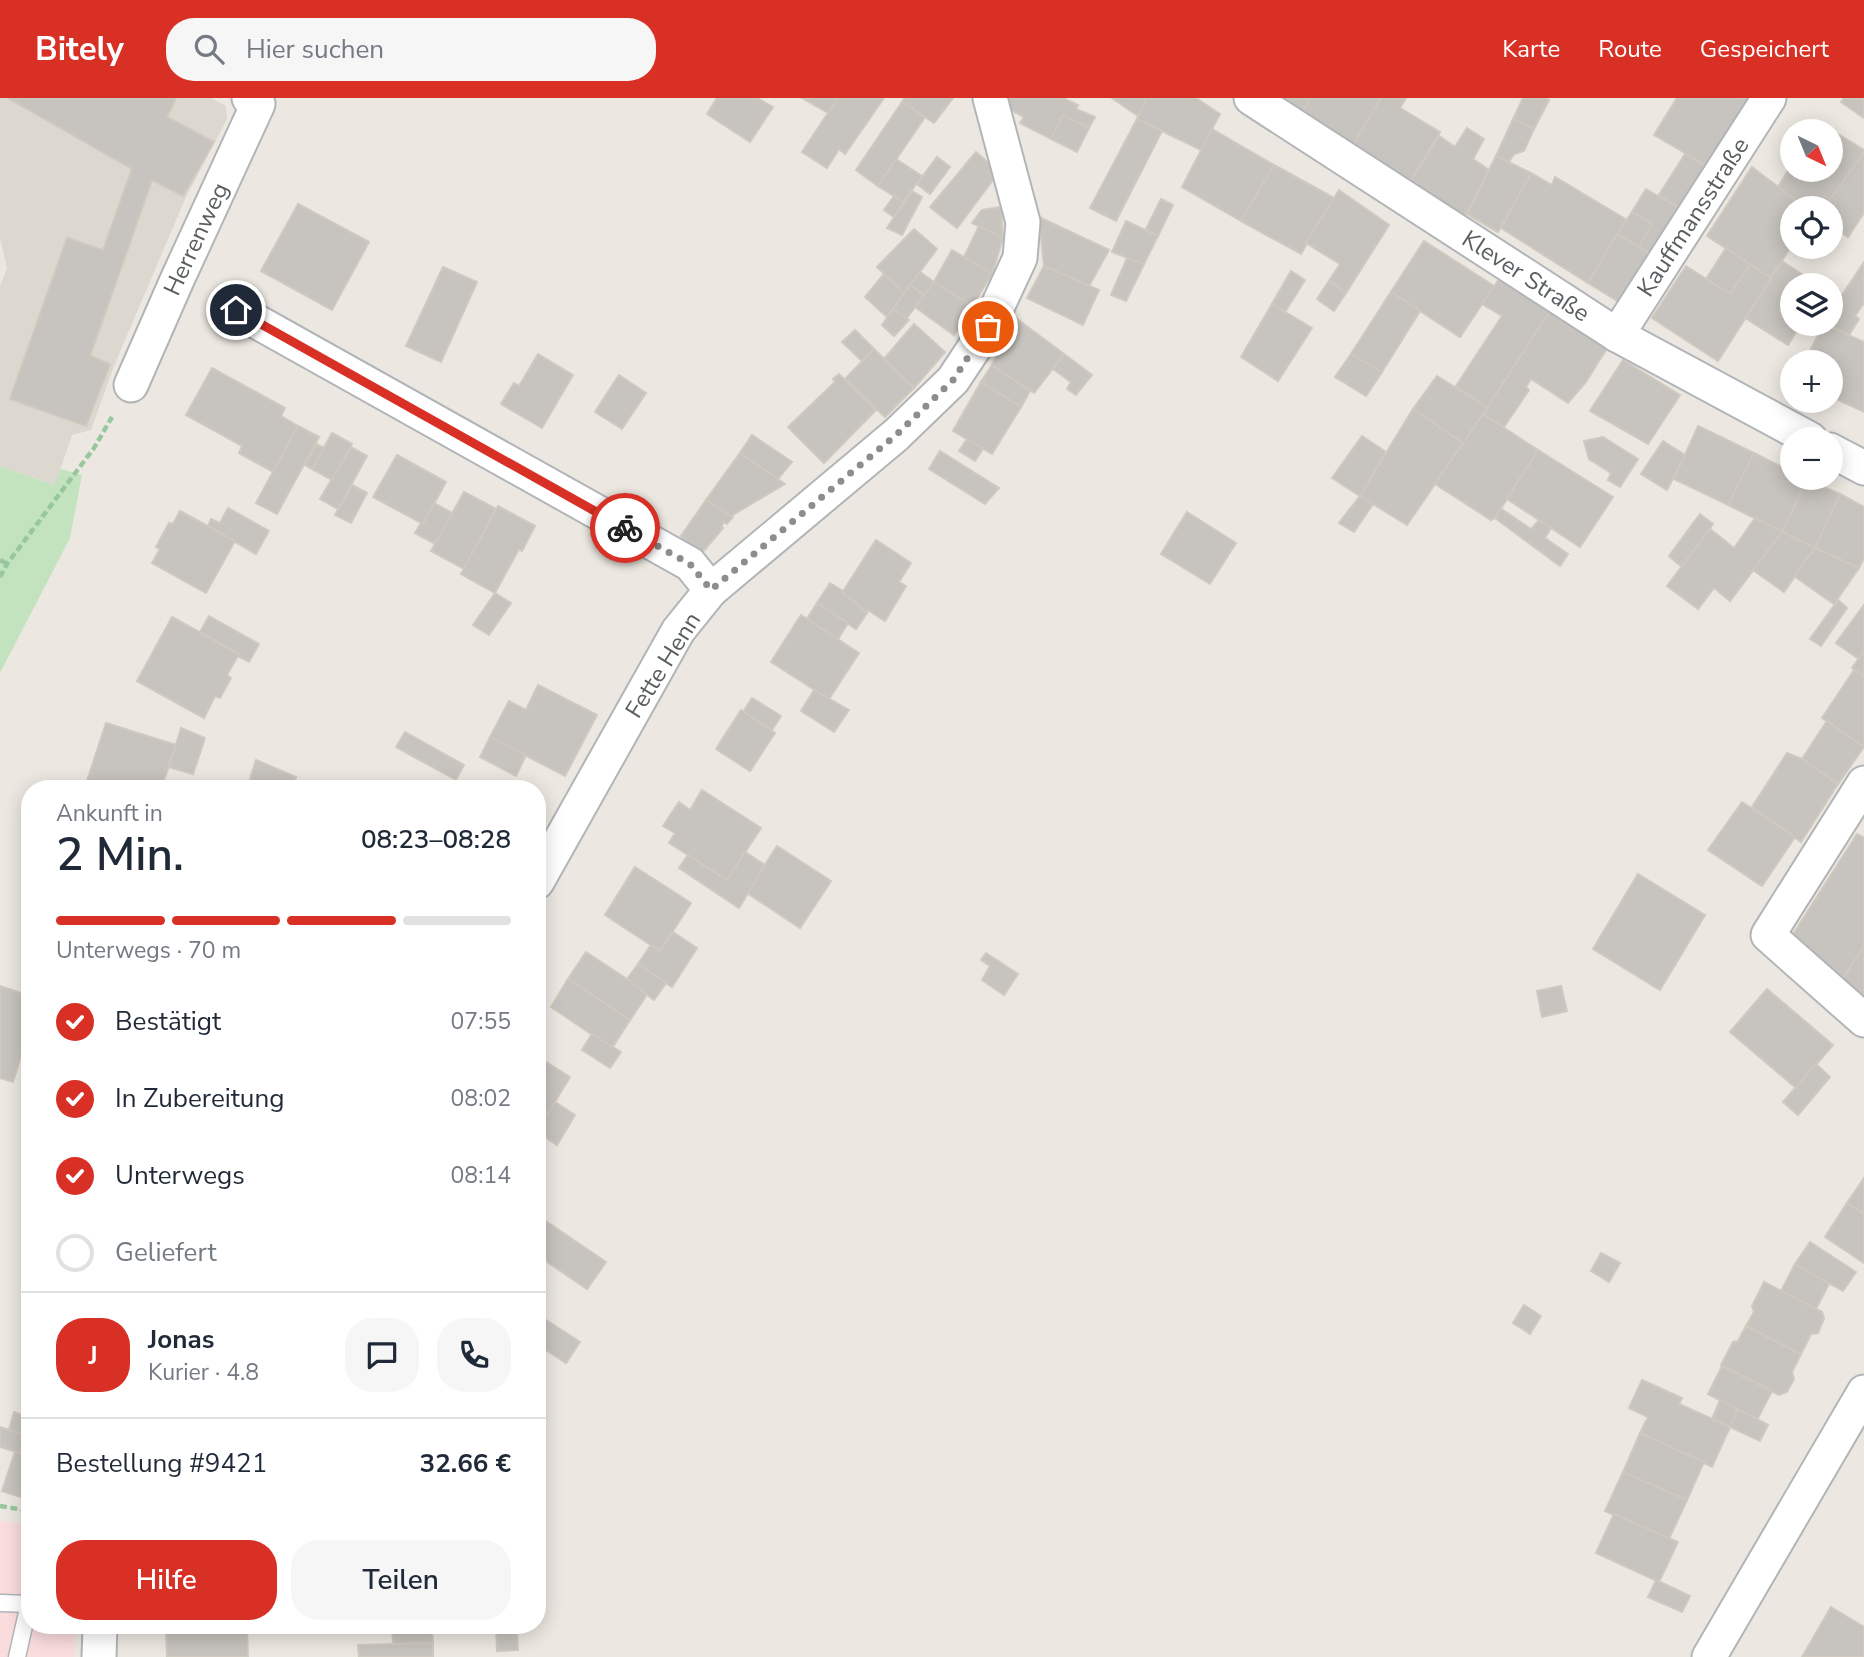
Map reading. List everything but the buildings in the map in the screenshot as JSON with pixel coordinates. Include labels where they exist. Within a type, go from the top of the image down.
[{"type":"street","name":"Herrenweg","points":[[131,385],[258,104],[249,98]]},
{"type":"street","name":"Fette Henn","points":[[546,866],[678,631],[711,590],[896,435],[953,380],[988,327],[1020,258],[1023,222],[990,98]]},
{"type":"street","name":"Klever Straße","points":[[1251,98],[1617,335],[1788,427]]},
{"type":"street","name":"Kauffmansstraße","points":[[1617,335],[1769,98]]},
{"type":"street","points":[[236,310],[690,564],[711,590]]},
{"type":"street","points":[[1843,457],[1864,468]]},
{"type":"street","points":[[1864,783],[1768,935],[1864,1020]]},
{"type":"street","points":[[1709,1657],[1864,1392]]},
{"type":"street","points":[[99,1657],[100,1634]]},
{"type":"lane","points":[[0,1603],[21,1604]]},
{"type":"lane","points":[[17,1657],[22,1634]]},
{"type":"path","points":[[0,577],[94,448],[131,385]]},
{"type":"path","points":[[0,560],[7,564]]},
{"type":"path","points":[[0,1506],[21,1510]]},
{"type":"shaded area","points":[[0,98],[211,98],[226,106],[227,119],[185,199],[114,366],[91,430],[72,435],[55,485],[0,466],[0,286],[7,268],[0,238]]},
{"type":"shaded area","points":[[0,1521],[21,1524],[21,1634],[77,1634],[73,1657],[0,1657]]},
{"type":"green space","points":[[0,466],[54,485],[61,469],[82,475],[70,538],[0,673]]},
{"type":"way so far","points":[[625,528],[690,564],[711,590],[896,435],[953,380],[988,327]]},
{"type":"route","points":[[236,310],[625,528]]}]
